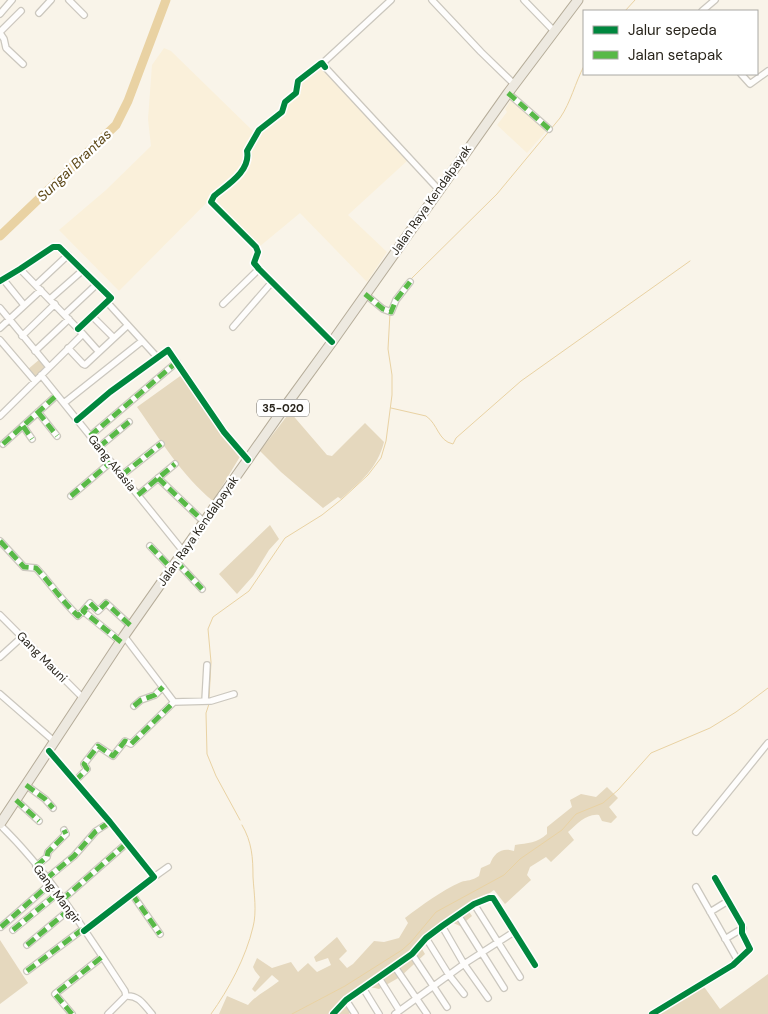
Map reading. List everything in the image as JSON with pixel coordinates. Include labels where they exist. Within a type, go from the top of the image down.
[{"type":"main road","name":"Jalan Raya Kendalpayak","points":[[0,825],[174,564],[508,92],[578,0]]},
{"type":"street","points":[[0,14],[12,0]]},
{"type":"street","points":[[39,13],[51,0]]},
{"type":"street","points":[[69,0],[84,15]]},
{"type":"street","points":[[325,67],[325,61],[391,0]]},
{"type":"street","points":[[432,0],[514,84]]},
{"type":"street","points":[[524,0],[554,31]]},
{"type":"street","points":[[703,10],[715,0]]},
{"type":"street","points":[[21,11],[0,33],[2,44],[23,64]]},
{"type":"street","points":[[332,342],[259,269],[254,262],[258,252],[256,247],[212,202],[212,199],[246,166],[247,151],[259,130],[282,112],[285,102],[296,93],[298,81],[322,63],[438,190]]},
{"type":"street","points":[[742,75],[750,84],[768,71]]},
{"type":"street","points":[[508,92],[549,129]]},
{"type":"street","points":[[24,305],[1,280],[20,270],[53,246],[58,247],[110,297],[78,329]]},
{"type":"street","points":[[0,328],[24,305],[68,255]]},
{"type":"street","points":[[224,304],[259,269]]},
{"type":"street","points":[[20,270],[99,352]]},
{"type":"street","points":[[22,336],[82,270]]},
{"type":"street","points":[[233,327],[272,282]]},
{"type":"street","points":[[365,294],[390,312],[396,300],[410,282]]},
{"type":"street","points":[[36,351],[97,284]]},
{"type":"street","points":[[107,302],[157,357]]},
{"type":"street","points":[[0,308],[49,367]]},
{"type":"street","points":[[92,316],[114,338]]},
{"type":"street","points":[[68,348],[84,365],[128,325]]},
{"type":"street","points":[[0,416],[83,334]]},
{"type":"street","points":[[0,340],[35,381]]},
{"type":"street","points":[[64,403],[142,341]]},
{"type":"street","points":[[77,420],[110,392],[168,350],[224,432],[248,460]]},
{"type":"street","points":[[90,436],[177,362]]},
{"type":"street","name":"Gang Akasia","points":[[41,375],[184,551]]},
{"type":"street","points":[[3,444],[57,395]]},
{"type":"street","points":[[38,412],[57,436]]},
{"type":"street","points":[[99,447],[130,422]]},
{"type":"street","points":[[23,426],[32,438]]},
{"type":"street","points":[[122,475],[161,444]]},
{"type":"street","points":[[71,496],[111,462]]},
{"type":"street","points":[[138,495],[176,464]]},
{"type":"street","points":[[158,478],[204,522]]},
{"type":"street","points":[[0,541],[24,567],[36,568],[57,591],[63,602],[78,616],[90,603],[98,611],[106,603],[132,626]]},
{"type":"street","points":[[150,546],[202,589]]},
{"type":"street","points":[[83,611],[123,639],[174,702]]},
{"type":"street","name":"Gang Mauni","points":[[0,614],[84,699]]},
{"type":"street","points":[[0,657],[22,637]]},
{"type":"street","points":[[207,665],[207,701]]},
{"type":"street","points":[[134,706],[141,700],[156,695],[163,687]]},
{"type":"street","points":[[0,694],[55,742]]},
{"type":"street","points":[[75,781],[87,768],[84,764],[98,746],[113,756],[125,742],[131,744],[174,702],[207,701],[234,694]]},
{"type":"street","points":[[696,832],[768,743]]},
{"type":"street","points":[[49,751],[154,877]]},
{"type":"street","points":[[26,785],[53,808]]},
{"type":"street","points":[[16,800],[39,821]]},
{"type":"street","points":[[46,878],[74,856],[96,831],[110,822]]},
{"type":"street","name":"Gang Mangir","points":[[0,825],[46,878],[125,990],[126,996]]},
{"type":"street","points":[[36,866],[66,834],[64,830]]},
{"type":"street","points":[[62,900],[127,843]]},
{"type":"street","points":[[27,971],[168,867]]},
{"type":"street","points":[[652,1014],[702,985],[738,961],[750,949],[742,933],[743,928],[715,878]]},
{"type":"street","points":[[1,927],[50,884]]},
{"type":"street","points":[[696,887],[738,961]]},
{"type":"street","points":[[13,930],[57,894]]},
{"type":"street","points":[[132,894],[160,934]]},
{"type":"street","points":[[333,1014],[346,1000],[412,954],[426,938],[442,926],[474,904],[492,898],[534,965]]},
{"type":"street","points":[[710,912],[728,901]]},
{"type":"street","points":[[474,904],[520,977]]},
{"type":"street","points":[[28,944],[69,910]]},
{"type":"street","points":[[458,915],[504,988]]},
{"type":"street","points":[[442,926],[464,964],[488,998]]},
{"type":"street","points":[[725,939],[743,928]]},
{"type":"street","points":[[379,978],[397,1012],[464,964],[514,932]]},
{"type":"street","points":[[426,938],[448,975],[464,994]]},
{"type":"street","points":[[412,954],[447,1007]]},
{"type":"street","points":[[72,1014],[55,994],[102,957]]},
{"type":"street","points":[[395,967],[427,1014]]},
{"type":"street","points":[[363,988],[379,1014]]},
{"type":"street","points":[[111,1013],[126,996],[134,996],[152,1014]]},
{"type":"street","points":[[346,1000],[355,1014]]},
{"type":"shaded area","points":[[164,48],[171,51],[255,133],[246,161],[240,169],[119,291],[59,230],[106,190],[151,146],[148,119],[152,65]]},
{"type":"shaded area","points":[[320,66],[407,161],[348,215],[387,252],[367,282],[300,213],[259,247],[214,202],[215,197],[245,169],[250,160],[249,149],[262,130],[282,116],[286,110],[286,105],[298,96],[299,83]]},
{"type":"shaded area","points":[[512,98],[548,129],[527,153],[497,125],[507,112],[505,109]]},
{"type":"shaded area","points":[[40,359],[46,367],[35,379],[27,370]]},
{"type":"shaded area","points":[[183,374],[241,455],[213,501],[181,469],[137,407]]},
{"type":"shaded area","points":[[290,412],[327,455],[332,456],[365,423],[384,442],[377,460],[367,474],[341,499],[338,497],[323,508],[260,451]]},
{"type":"shaded area","points":[[270,525],[279,539],[269,550],[253,576],[237,594],[219,574]]},
{"type":"shaded area","points":[[607,787],[618,798],[609,807],[617,817],[611,823],[602,821],[599,815],[590,816],[582,820],[568,832],[574,840],[551,862],[546,857],[530,867],[527,875],[531,880],[505,904],[494,890],[467,909],[472,916],[460,926],[447,920],[422,949],[425,954],[400,977],[379,989],[363,989],[350,999],[351,1012],[349,1014],[219,1014],[227,996],[248,1005],[279,981],[272,975],[255,992],[252,989],[260,977],[253,967],[257,958],[272,968],[291,962],[298,972],[308,963],[317,972],[331,965],[328,958],[316,962],[314,957],[337,937],[347,951],[339,959],[347,968],[374,941],[384,942],[399,938],[408,923],[405,918],[446,890],[461,882],[472,880],[479,876],[481,868],[490,864],[499,852],[502,850],[514,851],[515,845],[532,842],[547,834],[547,827],[572,807],[570,800],[581,794],[596,797]]},
{"type":"shaded area","points":[[0,940],[28,983],[0,1004]]},
{"type":"shaded area","points":[[768,974],[768,1014],[658,1014],[655,1009],[702,984],[720,1009]]},
{"type":"waterway","name":"Sungai Brantas","points":[[0,236],[116,125],[128,101],[166,0]]},
{"type":"waterway","points":[[626,10],[635,0]]},
{"type":"waterway","points":[[411,279],[497,194],[560,118],[583,68]]},
{"type":"waterway","points":[[391,408],[426,416],[441,436],[453,444],[456,438],[521,381],[690,261]]},
{"type":"waterway","points":[[396,295],[403,287]]},
{"type":"waterway","points":[[209,698],[211,662],[208,629],[213,617],[249,591],[285,538],[322,515],[342,499],[368,475],[381,458],[386,441],[392,395],[392,375],[388,349],[390,313]]},
{"type":"waterway","points":[[292,1014],[345,986],[402,950],[436,912],[504,875],[520,859],[562,830],[576,814],[603,803],[618,790],[651,753],[710,728],[736,712],[768,688]]},
{"type":"waterway","points":[[209,704],[206,713],[207,754],[216,776],[240,820]]},
{"type":"waterway","points":[[211,1014],[241,961],[250,938],[255,915],[252,857],[250,844],[242,825]]},
{"type":"marked path","points":[[508,93],[549,129]]},
{"type":"marked path","points":[[365,294],[383,309],[391,312],[396,300],[410,282]]},
{"type":"marked path","points":[[90,436],[177,362]]},
{"type":"marked path","points":[[3,444],[57,395]]},
{"type":"marked path","points":[[38,412],[57,436]]},
{"type":"marked path","points":[[99,447],[129,422]]},
{"type":"marked path","points":[[23,426],[32,439]]},
{"type":"marked path","points":[[122,475],[161,444]]},
{"type":"marked path","points":[[71,496],[111,462]]},
{"type":"marked path","points":[[138,495],[175,464]]},
{"type":"marked path","points":[[158,478],[204,522]]},
{"type":"marked path","points":[[0,541],[24,567],[36,568],[78,616],[83,611]]},
{"type":"marked path","points":[[150,546],[171,568]]},
{"type":"marked path","points":[[176,561],[202,589]]},
{"type":"marked path","points":[[121,642],[83,611],[90,603],[98,611],[106,603],[131,626]]},
{"type":"marked path","points":[[134,706],[141,700],[155,695],[163,687]]},
{"type":"marked path","points":[[75,781],[87,769],[84,764],[98,746],[113,756],[125,741],[131,744],[174,702]]},
{"type":"marked path","points":[[26,785],[45,799],[53,808]]},
{"type":"marked path","points":[[16,800],[39,821]]},
{"type":"marked path","points":[[46,879],[74,856],[96,831],[110,822]]},
{"type":"marked path","points":[[36,866],[47,857],[48,852],[66,834],[64,830]]},
{"type":"marked path","points":[[62,900],[127,843]]},
{"type":"marked path","points":[[1,927],[50,884]]},
{"type":"marked path","points":[[13,930],[57,894]]},
{"type":"marked path","points":[[132,894],[160,934]]},
{"type":"marked path","points":[[27,945],[69,910]]},
{"type":"marked path","points":[[27,971],[83,929]]},
{"type":"marked path","points":[[72,1014],[55,994],[102,957]]},
{"type":"cycle path","points":[[325,67],[322,63],[320,64],[298,81],[296,93],[285,102],[282,112],[259,130],[247,151],[247,158],[242,171],[214,196],[211,202],[256,247],[258,252],[254,263],[259,269],[332,342]]},
{"type":"cycle path","points":[[0,281],[53,247],[59,247],[111,298],[78,329]]},
{"type":"cycle path","points":[[77,420],[110,392],[168,350],[224,432],[248,460]]},
{"type":"cycle path","points":[[49,751],[154,877],[84,931]]},
{"type":"cycle path","points":[[652,1014],[733,965],[750,949],[742,933],[742,925],[715,878]]},
{"type":"cycle path","points":[[333,1014],[346,1000],[412,954],[426,938],[442,926],[474,904],[489,898],[493,898],[535,965]]}]
